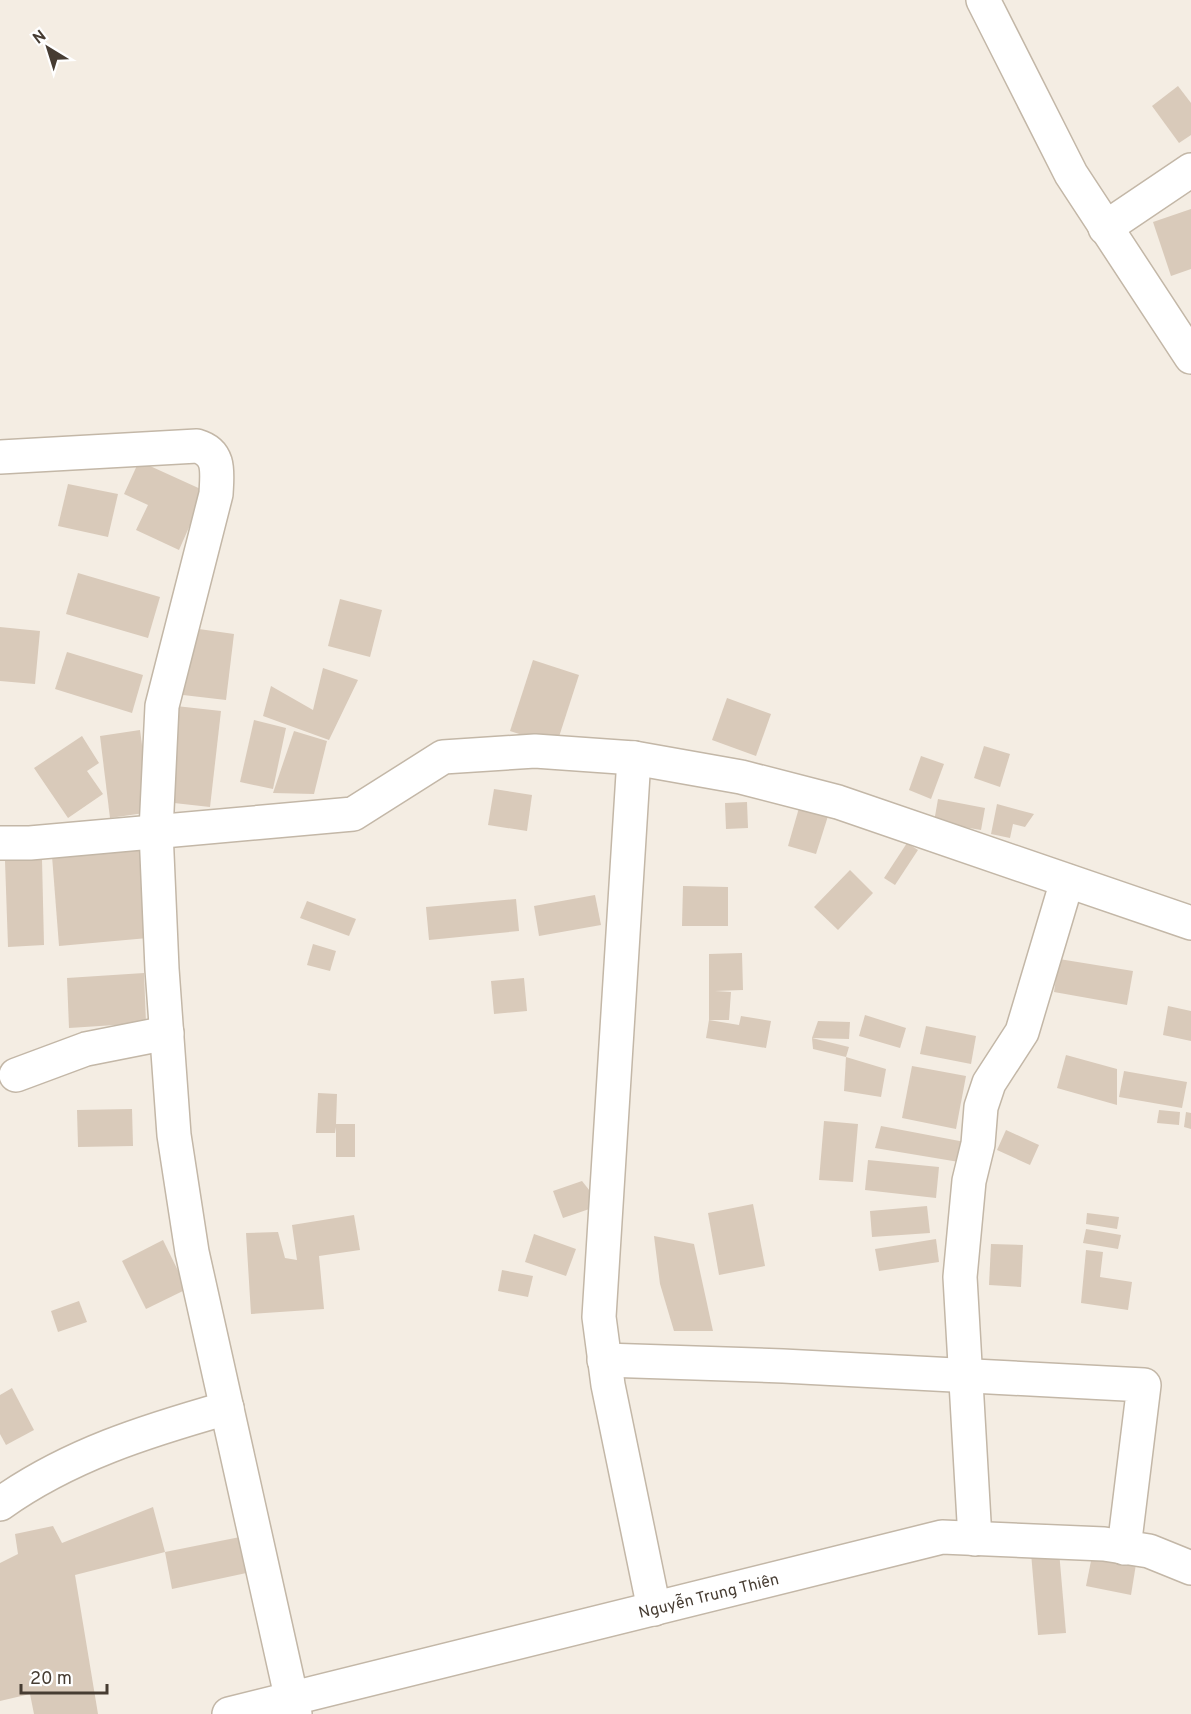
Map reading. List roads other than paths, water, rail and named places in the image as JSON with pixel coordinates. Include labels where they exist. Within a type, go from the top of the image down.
[{"type":"street","points":[[983,0],[1071,174],[1191,357]]},
{"type":"street","points":[[1105,228],[1191,170]]},
{"type":"street","points":[[0,457],[197,446],[207,449],[214,456],[218,467],[216,494],[162,706],[156,831],[167,1033],[174,1135],[192,1252],[293,1707]]},
{"type":"street","points":[[0,843],[30,843],[353,814],[443,758],[535,751],[634,758],[741,777],[838,802],[1191,924]]},
{"type":"street","points":[[634,758],[599,1317],[604,1360],[654,1609]]},
{"type":"street","points":[[975,1539],[960,1277],[969,1181],[978,1144],[981,1107],[989,1083],[1022,1032],[1067,881]]},
{"type":"street","points":[[16,1075],[86,1049],[167,1033]]},
{"type":"street","points":[[604,1360],[783,1366],[966,1378],[1144,1385],[1124,1548]]},
{"type":"street","points":[[0,1504],[47,1474],[113,1442],[227,1408]]},
{"type":"street","name":"Nguyễn Trung Thiên","points":[[229,1714],[293,1707],[654,1609],[942,1537],[1149,1551],[1191,1568]]}]
